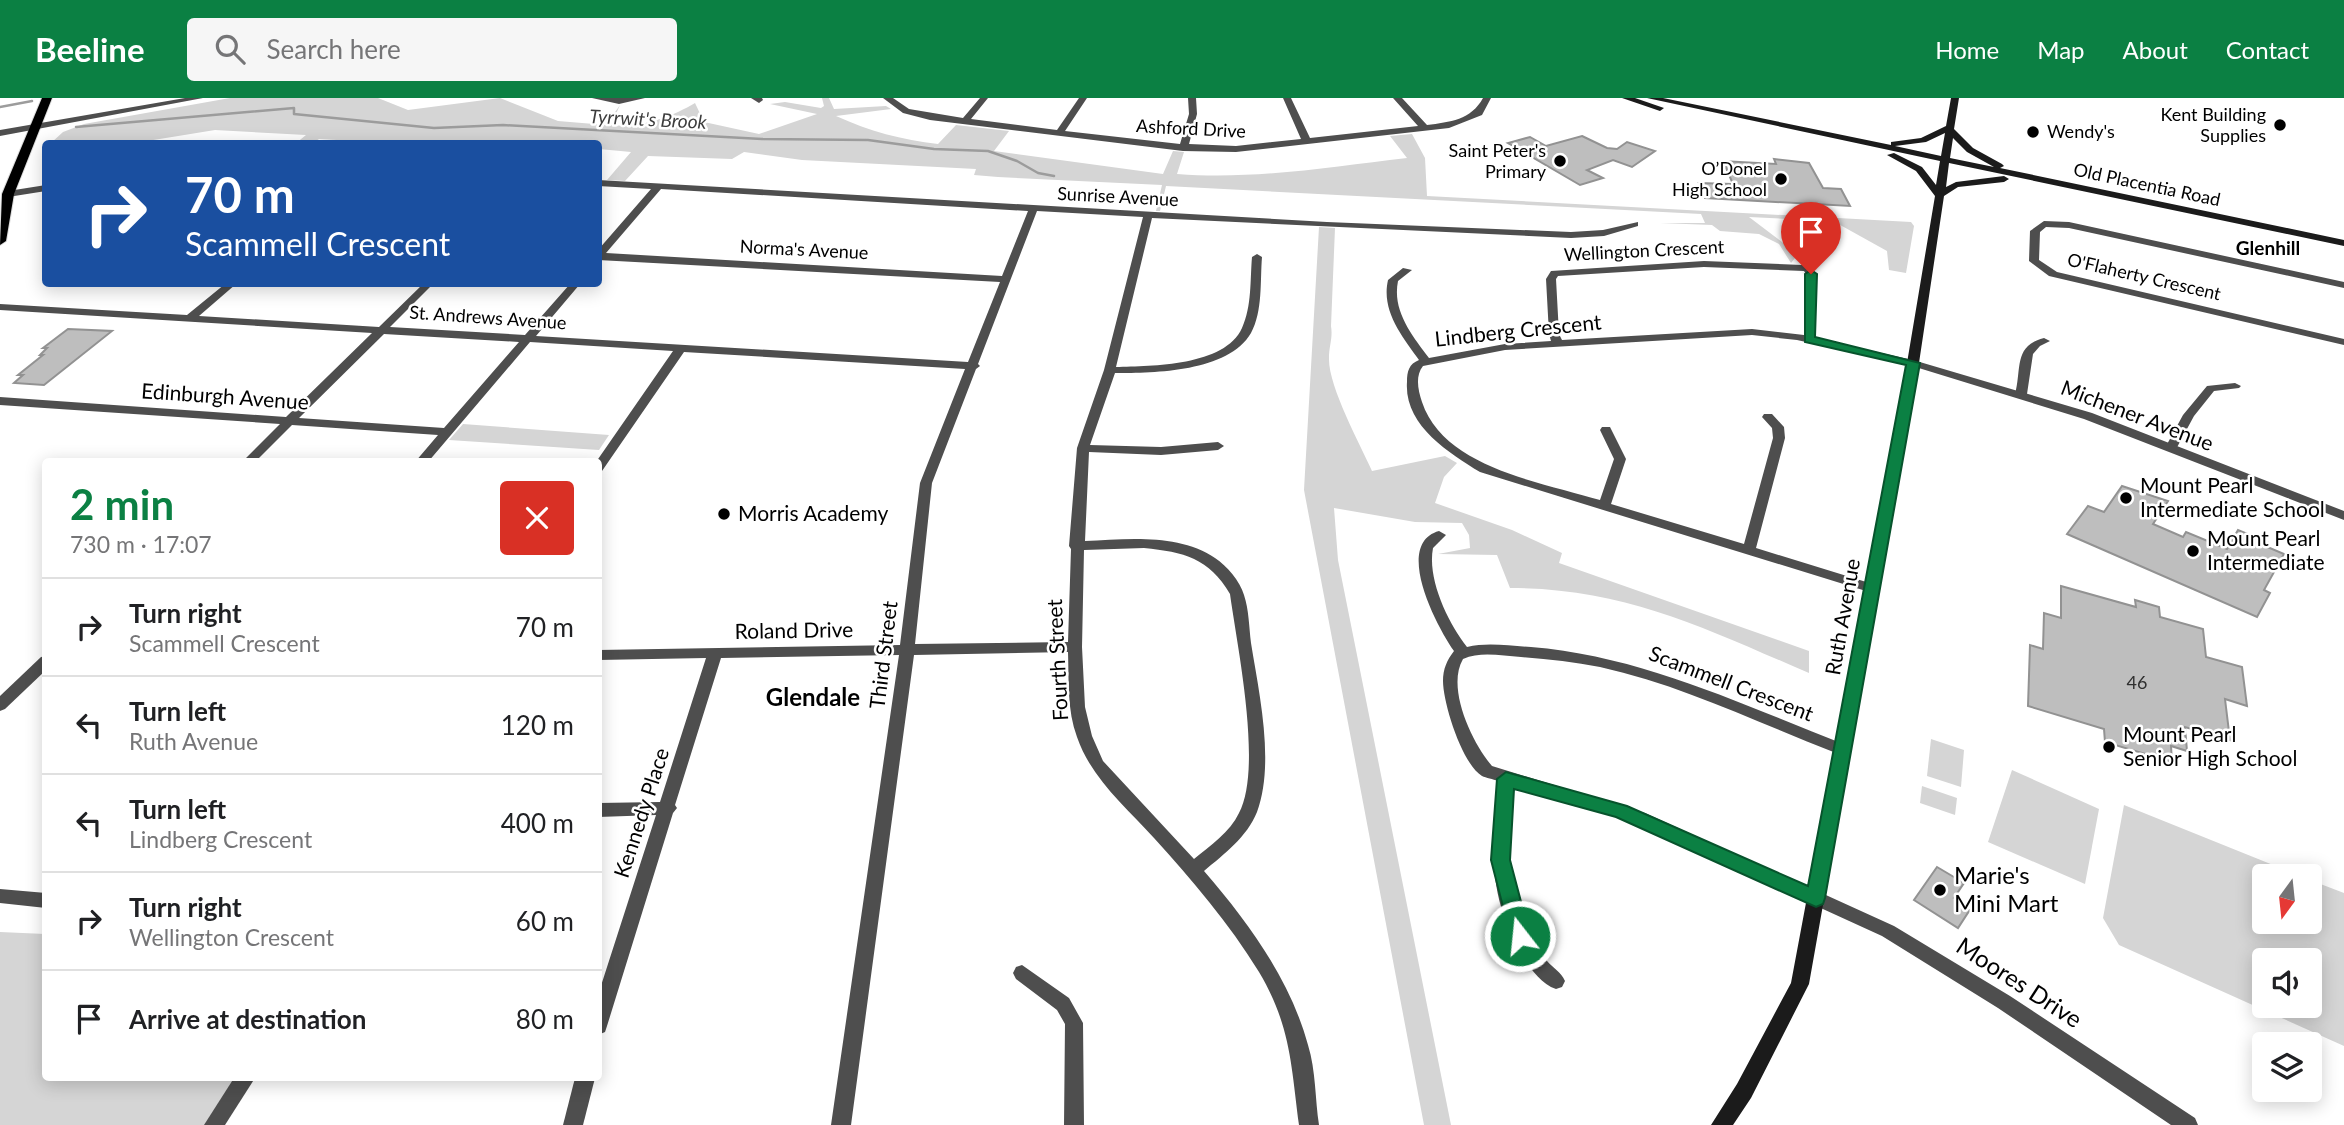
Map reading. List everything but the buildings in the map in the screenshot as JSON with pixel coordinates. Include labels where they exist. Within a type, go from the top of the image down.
[{"type":"main road","points":[[0,241],[8,194],[47,98]]},
{"type":"main road","name":"Old Placentia Road","points":[[1626,98],[1729,124],[1944,161]]},
{"type":"main road","name":"Old Placentia Road","points":[[1651,98],[2344,243]]},
{"type":"main road","name":"Ruth Avenue","points":[[1721,1125],[1744,1091],[1800,984],[1913,363],[1948,128],[1955,98]]},
{"type":"main road","points":[[1864,143],[1903,144],[1928,138],[1948,128],[1964,146],[1978,156],[2031,179]]},
{"type":"main road","points":[[1877,150],[1903,159],[1918,168],[1939,195],[1956,185],[1976,181],[2031,179]]},
{"type":"street","points":[[0,133],[199,98]]},
{"type":"street","points":[[596,98],[618,101],[640,98]]},
{"type":"street","name":"Ashford Drive","points":[[887,98],[911,113],[1184,148],[1246,148],[1425,128],[1471,117],[1481,110],[1487,98]]},
{"type":"street","points":[[965,122],[984,98]]},
{"type":"street","points":[[1059,133],[1083,98]]},
{"type":"street","points":[[1184,148],[1193,114],[1192,98]]},
{"type":"street","points":[[1287,98],[1307,142]]},
{"type":"street","points":[[1397,98],[1425,128]]},
{"type":"street","name":"Sunrise Avenue","points":[[602,183],[1148,215],[1582,235],[1613,232],[1635,224]]},
{"type":"street","points":[[602,252],[658,187]]},
{"type":"street","points":[[8,194],[42,189]]},
{"type":"street","name":"Third Street","points":[[841,1125],[907,650],[926,483],[931,463],[974,366],[1034,207]]},
{"type":"street","name":"Fourth Street","points":[[1148,215],[1110,370],[1083,448],[1077,491],[1077,707],[1084,736],[1097,765],[1245,932],[1269,974],[1298,1045],[1309,1125]]},
{"type":"street","name":"O'Flaherty Crescent","points":[[2344,285],[2069,225],[2044,224],[2035,231],[2034,261],[2059,276],[2344,342]]},
{"type":"street","points":[[1806,251],[1807,268],[1811,274],[1809,339]]},
{"type":"street","name":"Norma's Avenue","points":[[602,256],[1007,279]]},
{"type":"street","points":[[1110,370],[1176,366],[1205,359],[1235,344],[1244,337],[1249,324],[1257,257]]},
{"type":"street","name":"Wellington Crescent","points":[[1558,344],[1554,334],[1551,279],[1555,273],[1694,264],[1807,268]]},
{"type":"street","points":[[1407,270],[1399,274],[1392,283],[1394,306],[1403,328],[1425,360]]},
{"type":"street","points":[[191,317],[227,287]]},
{"type":"street","points":[[252,458],[425,287]]},
{"type":"street","points":[[425,458],[572,287]]},
{"type":"street","name":"St. Andrews Avenue","points":[[0,307],[382,328],[974,366]]},
{"type":"street","name":"Lindberg Crescent","points":[[1871,588],[1493,473],[1448,447],[1427,426],[1413,397],[1413,371],[1425,360],[1490,349],[1741,332],[1809,339],[1913,363]]},
{"type":"street","points":[[2021,394],[2028,349],[2034,343],[2044,341]]},
{"type":"street","points":[[602,462],[681,348]]},
{"type":"street","name":"Michener Avenue","points":[[1913,363],[2102,421],[2344,516]]},
{"type":"street","points":[[2171,448],[2189,415],[2211,388],[2235,386]]},
{"type":"street","name":"Edinburgh Avenue","points":[[0,401],[448,432]]},
{"type":"street","points":[[1749,551],[1779,438],[1777,427],[1768,417]]},
{"type":"street","points":[[1604,506],[1620,459],[1606,430]]},
{"type":"street","points":[[1083,448],[1161,451],[1218,446]]},
{"type":"street","points":[[1439,535],[1429,542],[1424,557],[1439,610],[1451,637],[1463,652],[1454,659],[1449,675],[1464,733],[1480,765],[1506,779],[1630,815],[1816,898]]},
{"type":"street","points":[[1076,546],[1151,544],[1191,552],[1210,561],[1226,575],[1237,594],[1257,756],[1255,797],[1236,832],[1192,871]]},
{"type":"street","name":"Roland Drive","points":[[602,655],[1075,647]]},
{"type":"street","name":"Scammell Crescent","points":[[1463,652],[1536,652],[1632,668],[1712,695],[1842,749]]},
{"type":"street","name":"Kennedy Place","points":[[602,1014],[669,808],[715,653]]},
{"type":"street","points":[[0,705],[42,665]]},
{"type":"street","points":[[1506,779],[1500,843],[1503,876],[1526,951],[1538,967],[1556,981]]},
{"type":"street","points":[[602,810],[669,808]]},
{"type":"street","points":[[0,896],[42,901]]},
{"type":"street","name":"Moores Drive","points":[[1816,898],[1888,931],[1935,958],[2188,1125]]},
{"type":"street","points":[[1022,973],[1063,1004],[1074,1023],[1074,1125]]},
{"type":"street","points":[[214,1125],[243,1081]]},
{"type":"street","points":[[573,1125],[584,1081]]},
{"type":"shaded area","points":[[230,98],[378,98],[408,110],[500,98],[558,121],[606,125],[620,105],[611,125],[621,126],[654,121],[695,103],[704,122],[759,134],[817,114],[770,104],[785,102],[821,108],[824,106],[822,98],[829,98],[834,109],[886,106],[891,109],[836,116],[873,130],[912,140],[938,144],[956,125],[1009,131],[994,151],[1163,174],[1173,151],[1184,152],[1177,174],[1206,175],[1292,172],[1407,158],[1390,136],[1412,134],[1425,158],[1427,196],[1911,222],[1914,226],[1906,273],[1889,270],[1887,251],[1833,221],[1749,217],[1790,248],[1795,258],[1791,263],[1779,244],[1759,234],[1720,231],[1712,225],[1660,223],[1705,223],[1701,214],[1166,186],[1160,211],[1156,211],[1162,185],[998,177],[974,175],[976,169],[802,160],[744,152],[732,159],[648,156],[625,181],[607,180],[631,152],[602,149],[602,140],[300,140],[306,135],[215,130],[153,140],[54,140],[63,132],[84,124]]},
{"type":"shaded area","points":[[1319,227],[1335,228],[1330,370],[1339,399],[1372,471],[1445,456],[1457,463],[1444,477],[1435,503],[1512,530],[1562,553],[1559,563],[1809,651],[1809,673],[1699,627],[1628,603],[1552,590],[1510,588],[1497,555],[1438,554],[1470,548],[1469,535],[1462,523],[1415,522],[1334,508],[1338,560],[1451,1125],[1424,1125],[1304,490]]},
{"type":"shaded area","points":[[463,424],[609,435],[599,450],[449,440]]},
{"type":"shaded area","points":[[1931,739],[1964,750],[1961,787],[1927,776]]},
{"type":"shaded area","points":[[2012,770],[2099,809],[2085,884],[1988,842]]},
{"type":"shaded area","points":[[1922,786],[1957,798],[1955,815],[1920,803]]},
{"type":"shaded area","points":[[2124,805],[2271,864],[2252,864],[2252,934],[2322,934],[2322,885],[2344,893],[2344,1046],[2322,1036],[2322,1032],[2313,1032],[2282,1018],[2322,1018],[2322,948],[2252,948],[2252,1005],[2119,945],[2103,918]]},
{"type":"shaded area","points":[[0,932],[42,934],[42,1081],[236,1081],[205,1125],[0,1125]]},
{"type":"waterway","name":"Tyrrwit's Brook","points":[[0,107],[32,101]]},
{"type":"waterway","name":"Tyrrwit's Brook","points":[[76,127],[294,108],[294,114],[434,128],[503,125],[762,139],[868,140],[934,149],[988,151],[1017,161],[1038,173],[1054,176]]},
{"type":"place","name":"Kent Building Supplies","points":[[2280,125]]},
{"type":"place","name":"Wendy's","points":[[2033,132]]},
{"type":"place","name":"Saint Peter's Primary","points":[[1560,161]]},
{"type":"place","name":"O’Donel High School","points":[[1781,179]]},
{"type":"place","name":"Mount Pearl Intermediate School","points":[[2126,498]]},
{"type":"place","name":"Morris Academy","points":[[724,514]]},
{"type":"place","name":"Mount Pearl Intermediate","points":[[2193,551]]},
{"type":"place","name":"Mount Pearl Senior High School","points":[[2109,747]]},
{"type":"place","name":"Marie's Mini Mart","points":[[1940,890]]},
{"type":"district","name":"Glenhill","points":[[2268,248]]},
{"type":"district","name":"Glendale","points":[[813,698]]},
{"type":"route","points":[[1520,936],[1500,860],[1506,779],[1553,790],[1620,811],[1816,898],[1913,363],[1809,339],[1811,274]]}]
